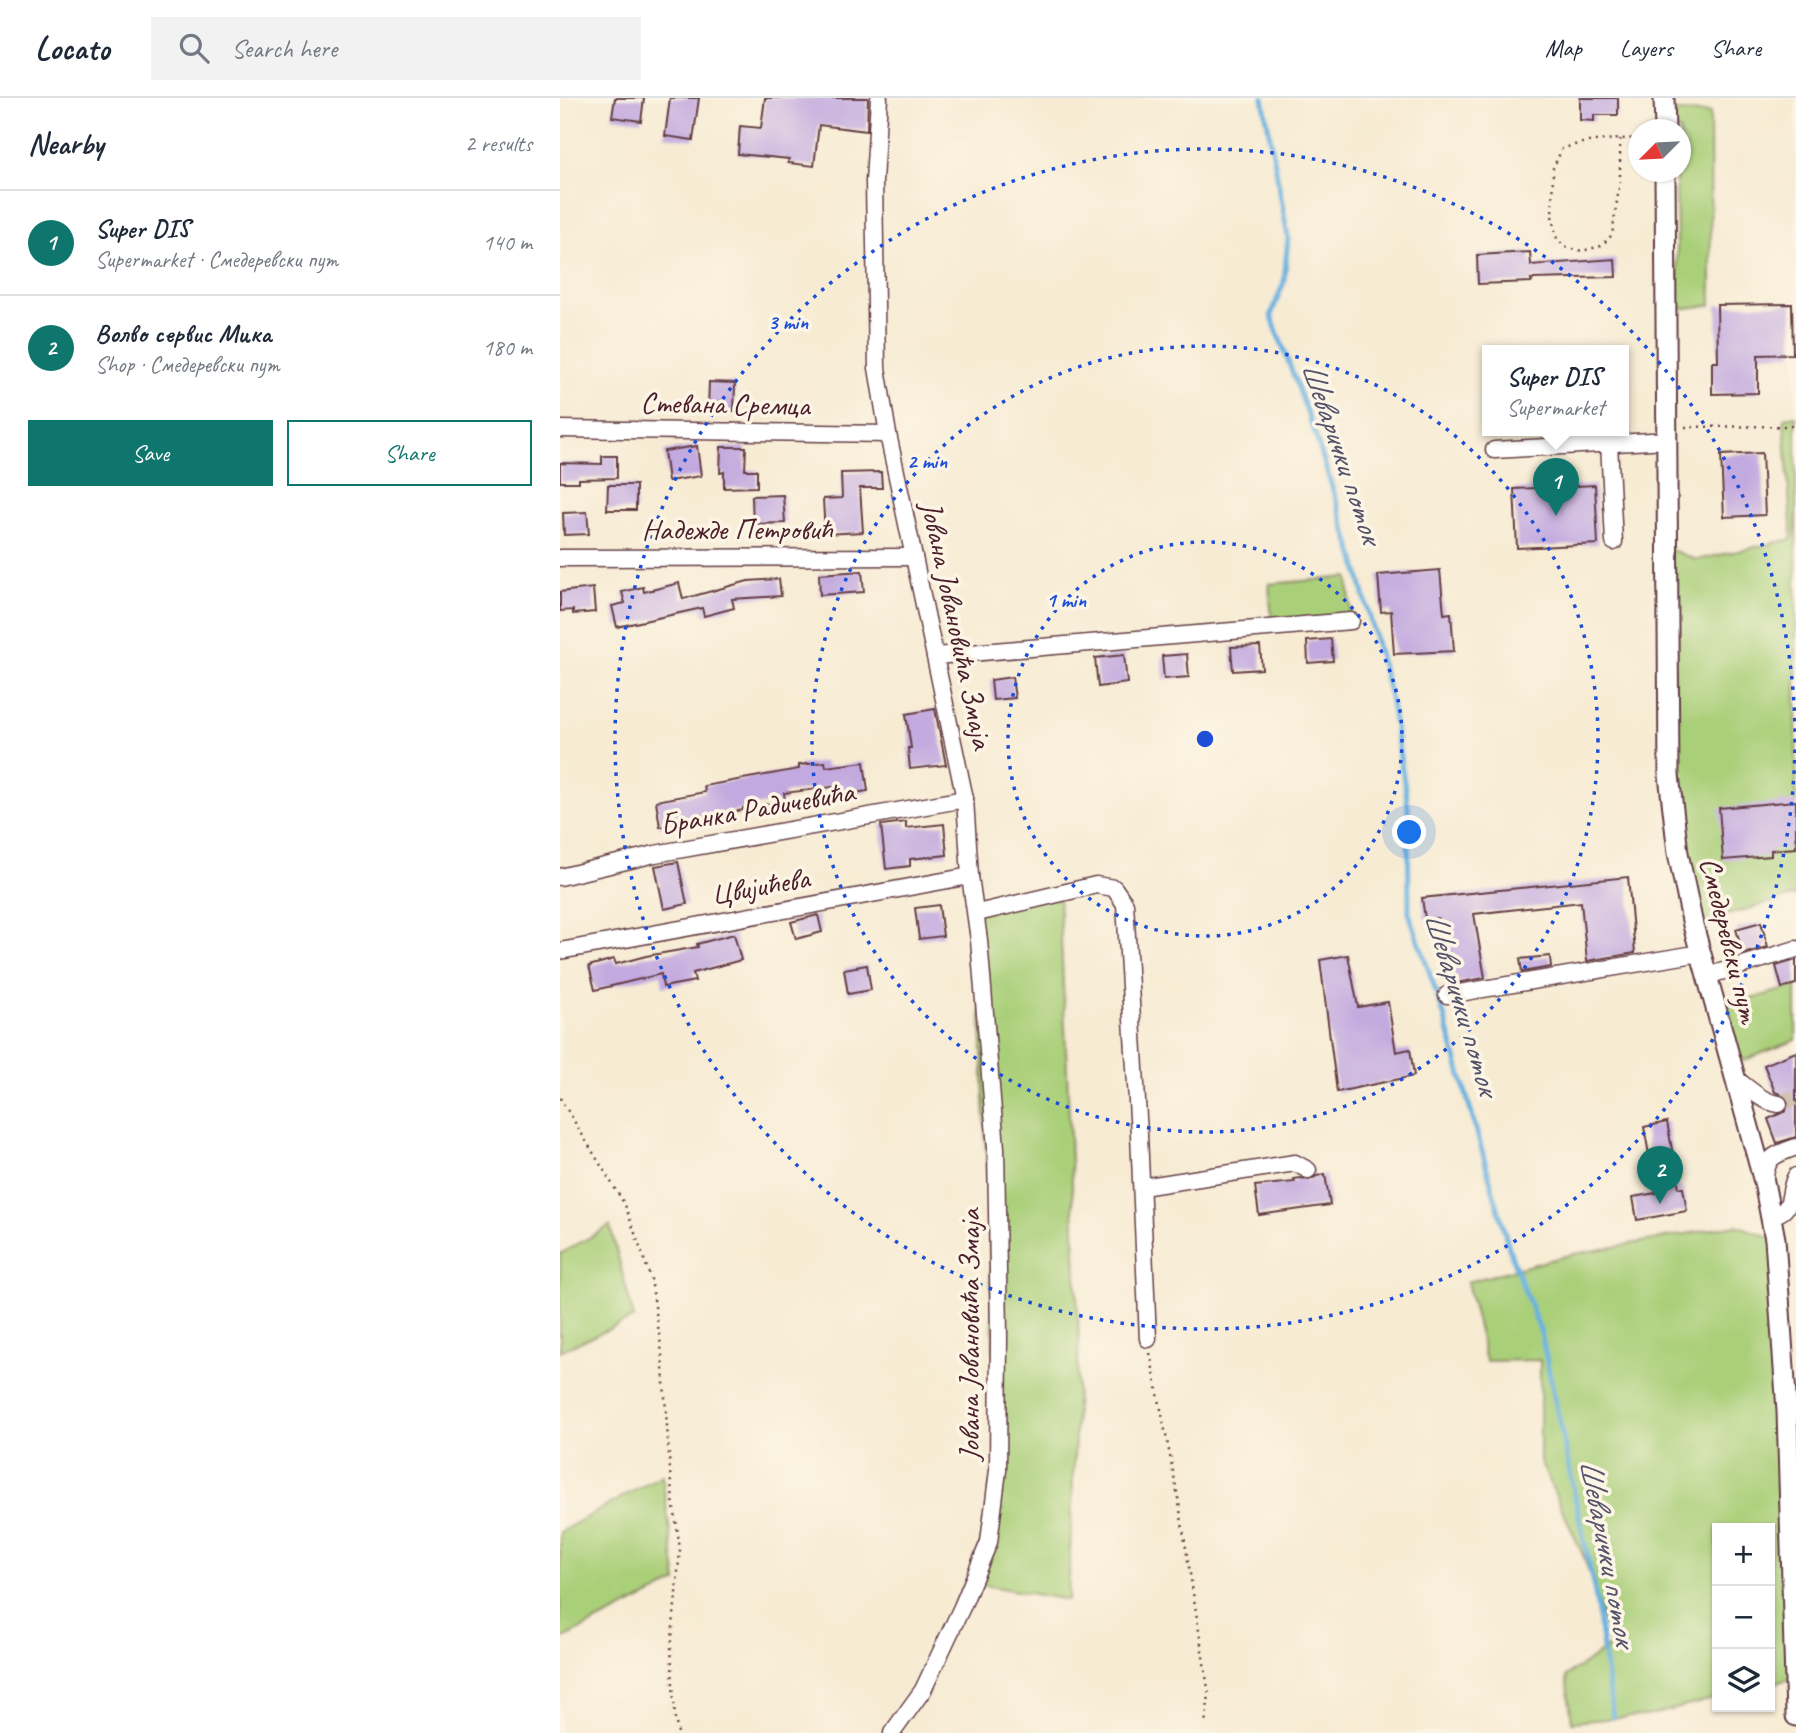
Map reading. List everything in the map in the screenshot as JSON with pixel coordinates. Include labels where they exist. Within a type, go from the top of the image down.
[{"type":"main road","points":[[1664,98],[1665,119]]},
{"type":"main road","name":"Смедеревски пут","points":[[1665,182],[1669,775],[1678,853],[1701,953],[1772,1216],[1787,1411],[1796,1716]]},
{"type":"street","name":"Јована Јовановића Змаја","points":[[878,98],[874,181],[878,379],[965,799],[996,1148],[999,1335],[998,1470],[989,1542],[923,1689],[892,1733]]},
{"type":"street","name":"Стевана Сремца","points":[[560,429],[888,435]]},
{"type":"street","points":[[1493,450],[1608,443],[1668,433]]},
{"type":"street","points":[[1608,443],[1614,542]]},
{"type":"street","name":"Надежде Петровић","points":[[560,558],[914,557]]},
{"type":"street","points":[[935,656],[1351,621]]},
{"type":"street","name":"Бранка Радичевића","points":[[560,877],[655,854],[965,799]]},
{"type":"street","name":"Цвијићева","points":[[560,951],[970,876]]},
{"type":"street","points":[[977,913],[1096,885],[1114,888],[1122,896],[1125,904],[1142,1187],[1148,1339]]},
{"type":"street","points":[[1707,976],[1796,949]]},
{"type":"street","points":[[1447,995],[1701,953]]},
{"type":"street","points":[[1736,1079],[1761,1098],[1779,1104]]},
{"type":"street","points":[[1764,1182],[1766,1165],[1773,1157],[1796,1147]]},
{"type":"street","points":[[1142,1187],[1295,1163],[1308,1170]]},
{"type":"street","points":[[1772,1216],[1787,1210],[1792,1202],[1793,1181],[1796,1176]]},
{"type":"path","points":[[1620,139],[1620,181],[1612,235],[1601,246],[1582,251],[1565,247],[1557,239],[1552,216],[1553,168],[1562,149],[1578,143],[1620,139],[1628,139]]},
{"type":"path","points":[[1668,433],[1796,426]]},
{"type":"path","points":[[560,1098],[625,1205],[651,1279],[662,1353],[671,1485],[680,1549],[671,1649],[678,1733]]},
{"type":"path","points":[[1148,1339],[1178,1497],[1209,1695],[1205,1724]]},
{"type":"green space","points":[[1675,112],[1710,113],[1711,305],[1678,309],[1676,182],[1691,182],[1691,119],[1675,119]]},
{"type":"green space","points":[[1796,416],[1796,895],[1693,925],[1683,884],[1669,549],[1697,560],[1792,539],[1784,418]]},
{"type":"green space","points":[[1348,577],[1351,616],[1272,623],[1269,584]]},
{"type":"green space","points":[[1059,894],[1079,1339],[1068,1600],[972,1583],[998,1470],[977,913]]},
{"type":"green space","points":[[1796,986],[1796,1040],[1732,1065],[1716,1009]]},
{"type":"green space","points":[[1736,1225],[1775,1239],[1794,1678],[1775,1683],[1775,1523],[1712,1523],[1712,1699],[1652,1715],[1572,1722],[1566,1676],[1611,1645],[1584,1557],[1540,1461],[1540,1360],[1486,1361],[1467,1282],[1569,1255]]},
{"type":"green space","points":[[610,1226],[634,1318],[560,1351],[560,1254]]},
{"type":"green space","points":[[662,1475],[677,1582],[560,1640],[560,1532]]},
{"type":"building","points":[[615,98],[644,98],[641,121],[612,117]]},
{"type":"building","points":[[670,98],[699,98],[693,140],[665,136]]},
{"type":"building","points":[[765,98],[868,98],[867,131],[819,125],[814,166],[788,163],[789,159],[738,154],[740,126],[761,128]]},
{"type":"building","points":[[1580,98],[1618,98],[1618,115],[1594,115],[1594,121],[1580,120]]},
{"type":"building","points":[[1530,252],[1531,265],[1615,259],[1616,277],[1531,279],[1532,282],[1478,284],[1477,255]]},
{"type":"building","points":[[1792,304],[1793,354],[1758,355],[1758,393],[1712,394],[1712,362],[1718,362],[1717,305]]},
{"type":"building","points":[[709,382],[735,383],[734,411],[708,410]]},
{"type":"building","points":[[697,446],[701,476],[668,481],[664,451]]},
{"type":"building","points":[[721,447],[746,447],[745,470],[757,470],[757,487],[724,488],[724,472],[720,473]]},
{"type":"building","points":[[1762,453],[1765,515],[1724,517],[1721,455]]},
{"type":"building","points":[[602,456],[617,456],[617,478],[560,482],[560,463],[602,464]]},
{"type":"building","points":[[881,472],[882,488],[860,488],[863,532],[825,534],[823,499],[842,498],[841,473]]},
{"type":"building","points":[[608,485],[636,485],[636,510],[607,510]]},
{"type":"building","points":[[1595,485],[1598,544],[1517,548],[1514,489]]},
{"type":"building","points":[[783,495],[785,523],[753,524],[752,496]]},
{"type":"building","points":[[587,512],[589,534],[564,535],[563,513]]},
{"type":"building","points":[[1440,570],[1444,614],[1451,613],[1454,651],[1394,654],[1391,611],[1381,612],[1378,575]]},
{"type":"building","points":[[862,571],[864,592],[820,595],[819,574]]},
{"type":"building","points":[[779,579],[781,596],[732,599],[734,608],[704,616],[702,608],[617,627],[612,606],[625,603],[622,592],[643,587],[644,592],[679,583],[683,599],[748,581]]},
{"type":"building","points":[[593,588],[595,612],[573,614],[573,610],[560,611],[560,592]]},
{"type":"building","points":[[1331,639],[1333,661],[1308,663],[1307,641]]},
{"type":"building","points":[[1260,646],[1262,669],[1233,671],[1231,647]]},
{"type":"building","points":[[1187,654],[1189,677],[1164,679],[1162,656]]},
{"type":"building","points":[[1124,655],[1127,683],[1098,687],[1095,658]]},
{"type":"building","points":[[1012,677],[1015,698],[993,700],[991,680]]},
{"type":"building","points":[[935,709],[946,765],[910,769],[908,748],[911,748],[906,714]]},
{"type":"building","points":[[825,762],[826,767],[864,762],[868,791],[841,795],[840,786],[784,793],[785,801],[660,827],[656,801],[705,792],[704,786],[799,769],[799,765]]},
{"type":"building","points":[[1796,801],[1796,848],[1771,850],[1771,856],[1723,860],[1719,808]]},
{"type":"building","points":[[906,822],[906,828],[944,824],[947,855],[910,859],[910,866],[886,869],[881,825]]},
{"type":"building","points":[[678,862],[687,904],[664,909],[655,866]]},
{"type":"building","points":[[1628,877],[1635,953],[1587,961],[1581,902],[1474,914],[1485,978],[1449,984],[1438,918],[1425,919],[1422,898]]},
{"type":"building","points":[[939,905],[943,936],[919,939],[915,908]]},
{"type":"building","points":[[818,915],[822,932],[796,939],[791,922]]},
{"type":"building","points":[[1761,922],[1768,947],[1743,954],[1736,929]]},
{"type":"building","points":[[734,934],[741,960],[693,973],[695,981],[663,987],[661,974],[595,990],[589,966],[614,959],[616,964],[698,947],[697,944]]},
{"type":"building","points":[[1348,955],[1358,1007],[1388,1002],[1396,1052],[1410,1049],[1414,1076],[1337,1092],[1320,960]]},
{"type":"building","points":[[1550,956],[1551,967],[1522,972],[1520,959]]},
{"type":"building","points":[[1796,960],[1796,984],[1782,988],[1776,966]]},
{"type":"building","points":[[867,965],[871,990],[848,994],[844,969]]},
{"type":"building","points":[[1796,1052],[1796,1137],[1777,1143],[1768,1119],[1786,1111],[1789,1101],[1775,1092],[1764,1065]]},
{"type":"building","points":[[1667,1122],[1679,1188],[1683,1188],[1687,1211],[1637,1220],[1633,1197],[1656,1193],[1644,1127]]},
{"type":"building","points":[[1325,1174],[1330,1205],[1259,1215],[1255,1186],[1295,1182],[1294,1179],[1300,1178],[1309,1180]]},
{"type":"waterway","name":"Шеварички поток","points":[[1263,98],[1288,237],[1284,282],[1271,315],[1315,434],[1355,559],[1390,697],[1408,805],[1409,913],[1444,1015],[1511,1255],[1541,1333],[1595,1593],[1613,1718]]},
{"type":"tunnel","points":[[1779,1104],[1796,1097]]},
{"type":"place","name":"Super DIS","points":[[1556,516]]},
{"type":"place","name":"Волво сервис Мика","points":[[1660,1204]]}]
